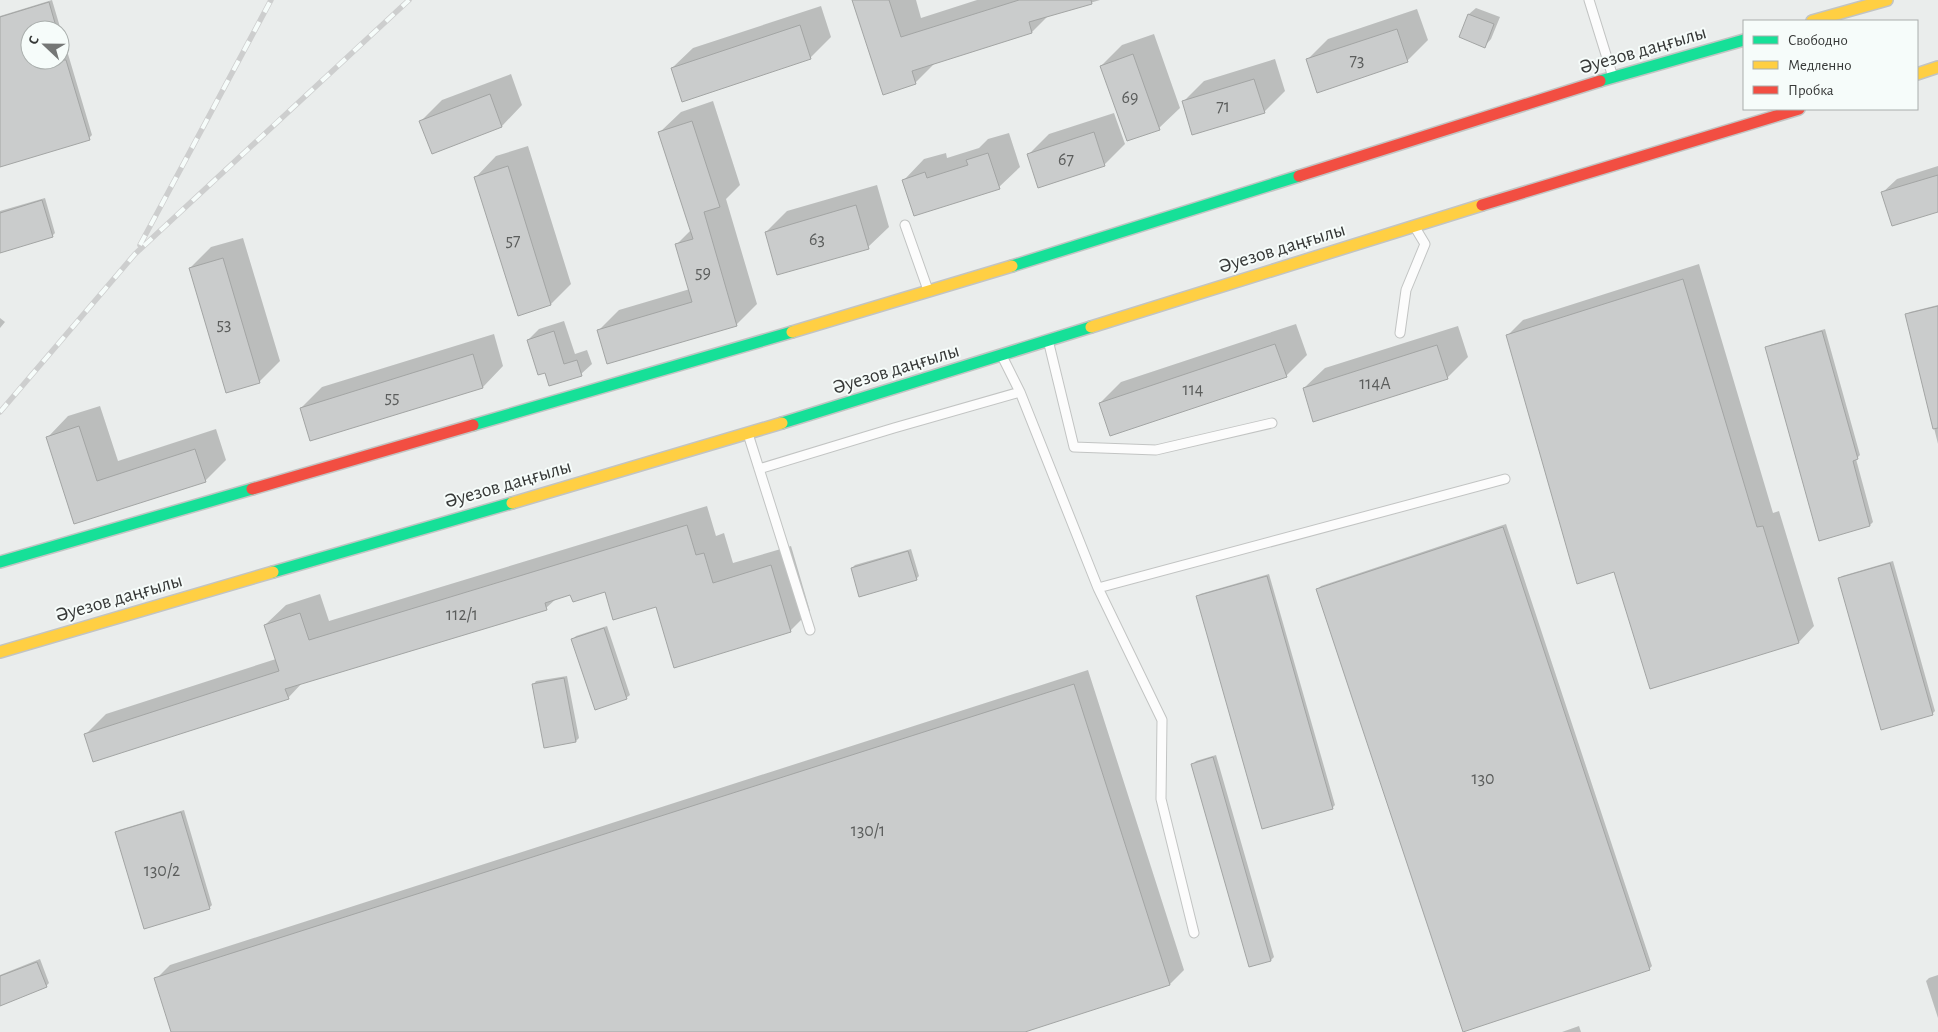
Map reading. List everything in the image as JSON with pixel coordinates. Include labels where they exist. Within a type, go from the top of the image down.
[{"type":"main road","points":[[1816,20],[1887,0]]},
{"type":"main road","name":"Әуезов даңғылы","points":[[0,562],[929,292],[1613,77],[1743,40]]},
{"type":"main road","points":[[1918,74],[1938,68]]},
{"type":"main road","name":"Әуезов даңғылы","points":[[0,652],[748,434],[1637,157],[1796,110]]},
{"type":"lane","points":[[1589,0],[1613,77]]},
{"type":"lane","points":[[905,225],[929,292]]},
{"type":"lane","points":[[1400,333],[1406,290],[1425,244],[1414,226]]},
{"type":"lane","points":[[1048,341],[1074,447],[1156,450],[1272,423]]},
{"type":"lane","points":[[1001,356],[1020,392],[1098,588],[1162,720],[1161,799],[1194,933]]},
{"type":"lane","points":[[759,469],[1020,392]]},
{"type":"lane","points":[[748,434],[810,630]]},
{"type":"lane","points":[[1098,588],[1505,479]]},
{"type":"building","points":[[852,0],[889,0],[901,37],[1019,0],[1091,0],[1092,4],[1029,22],[1032,33],[912,71],[916,84],[883,95]]},
{"type":"building","points":[[49,2],[54,20],[20,20],[20,70],[69,70],[90,140],[0,167],[0,17]]},
{"type":"building","points":[[1468,14],[1494,24],[1485,48],[1459,37]]},
{"type":"building","points":[[800,25],[811,59],[682,102],[671,68]]},
{"type":"building","points":[[1397,29],[1408,62],[1317,93],[1306,59]]},
{"type":"building","points":[[1133,54],[1160,130],[1127,141],[1100,66]]},
{"type":"building","points":[[1254,79],[1265,113],[1192,135],[1182,101]]},
{"type":"building","points":[[490,94],[502,127],[432,154],[419,121]]},
{"type":"building","points":[[692,121],[720,207],[704,212],[737,326],[607,364],[597,330],[692,302],[675,244],[693,239],[658,132]]},
{"type":"building","points":[[1094,132],[1105,166],[1038,188],[1027,154]]},
{"type":"building","points":[[988,153],[1000,189],[914,216],[902,180],[925,172],[927,178],[968,165],[966,160]]},
{"type":"building","points":[[508,166],[551,305],[518,316],[474,177]]},
{"type":"building","points":[[1938,175],[1938,212],[1892,226],[1881,192]]},
{"type":"building","points":[[42,200],[53,237],[0,253],[0,213]]},
{"type":"building","points":[[856,205],[869,249],[777,275],[765,232]]},
{"type":"building","points":[[223,258],[260,383],[226,393],[189,268]]},
{"type":"building","points":[[1683,279],[1757,527],[1763,526],[1799,643],[1650,689],[1614,572],[1577,584],[1506,335]]},
{"type":"building","points":[[1938,306],[1938,428],[1933,429],[1905,314]]},
{"type":"building","points":[[554,331],[564,364],[577,360],[582,376],[549,386],[545,373],[538,375],[527,340]]},
{"type":"building","points":[[1822,331],[1858,459],[1853,461],[1870,526],[1819,541],[1765,347]]},
{"type":"building","points":[[1275,344],[1287,377],[1110,436],[1099,403]]},
{"type":"building","points":[[1437,345],[1448,379],[1313,422],[1303,388]]},
{"type":"building","points":[[473,354],[483,388],[310,441],[300,408]]},
{"type":"building","points":[[79,426],[97,481],[195,449],[206,482],[74,524],[46,437]]},
{"type":"building","points":[[687,525],[696,555],[704,553],[713,583],[771,565],[791,632],[674,668],[656,607],[613,620],[605,592],[573,602],[570,595],[545,603],[547,610],[285,689],[289,699],[93,762],[84,734],[279,671],[264,625],[300,613],[309,640]]},
{"type":"building","points":[[1503,527],[1650,970],[1463,1032],[1316,589]]},
{"type":"building","points":[[908,551],[917,580],[859,597],[851,568]]},
{"type":"building","points":[[1890,563],[1933,715],[1881,730],[1838,578]]},
{"type":"building","points":[[1267,576],[1333,809],[1262,829],[1196,596]]},
{"type":"building","points":[[604,628],[627,699],[595,710],[571,639]]},
{"type":"building","points":[[564,678],[576,742],[544,748],[532,684]]},
{"type":"building","points":[[1074,684],[1170,985],[1025,1032],[171,1032],[154,978]]},
{"type":"building","points":[[1213,757],[1271,961],[1249,967],[1191,764]]},
{"type":"building","points":[[181,812],[210,909],[144,929],[115,832]]},
{"type":"building","points":[[37,962],[47,987],[0,1006],[0,976]]},
{"type":"railway","points":[[140,245],[271,0]]},
{"type":"railway","points":[[0,412],[135,254],[409,0]]},
{"type":"traffic: fast","points":[[1600,81],[1743,40]]},
{"type":"traffic: fast","points":[[1012,266],[1299,176]]},
{"type":"traffic: fast","points":[[782,423],[1091,327]]},
{"type":"traffic: fast","points":[[473,425],[792,332]]},
{"type":"traffic: fast","points":[[0,562],[252,489]]},
{"type":"traffic: fast","points":[[273,572],[512,503]]},
{"type":"traffic: slow","points":[[1816,20],[1887,0]]},
{"type":"traffic: slow","points":[[1918,74],[1938,67]]},
{"type":"traffic: slow","points":[[1091,327],[1482,205]]},
{"type":"traffic: slow","points":[[792,332],[1012,266]]},
{"type":"traffic: slow","points":[[512,503],[782,423]]},
{"type":"traffic: slow","points":[[0,652],[273,572]]},
{"type":"traffic: jam","points":[[1299,176],[1600,81]]},
{"type":"traffic: jam","points":[[1482,205],[1796,110]]},
{"type":"traffic: jam","points":[[252,489],[473,425]]}]
